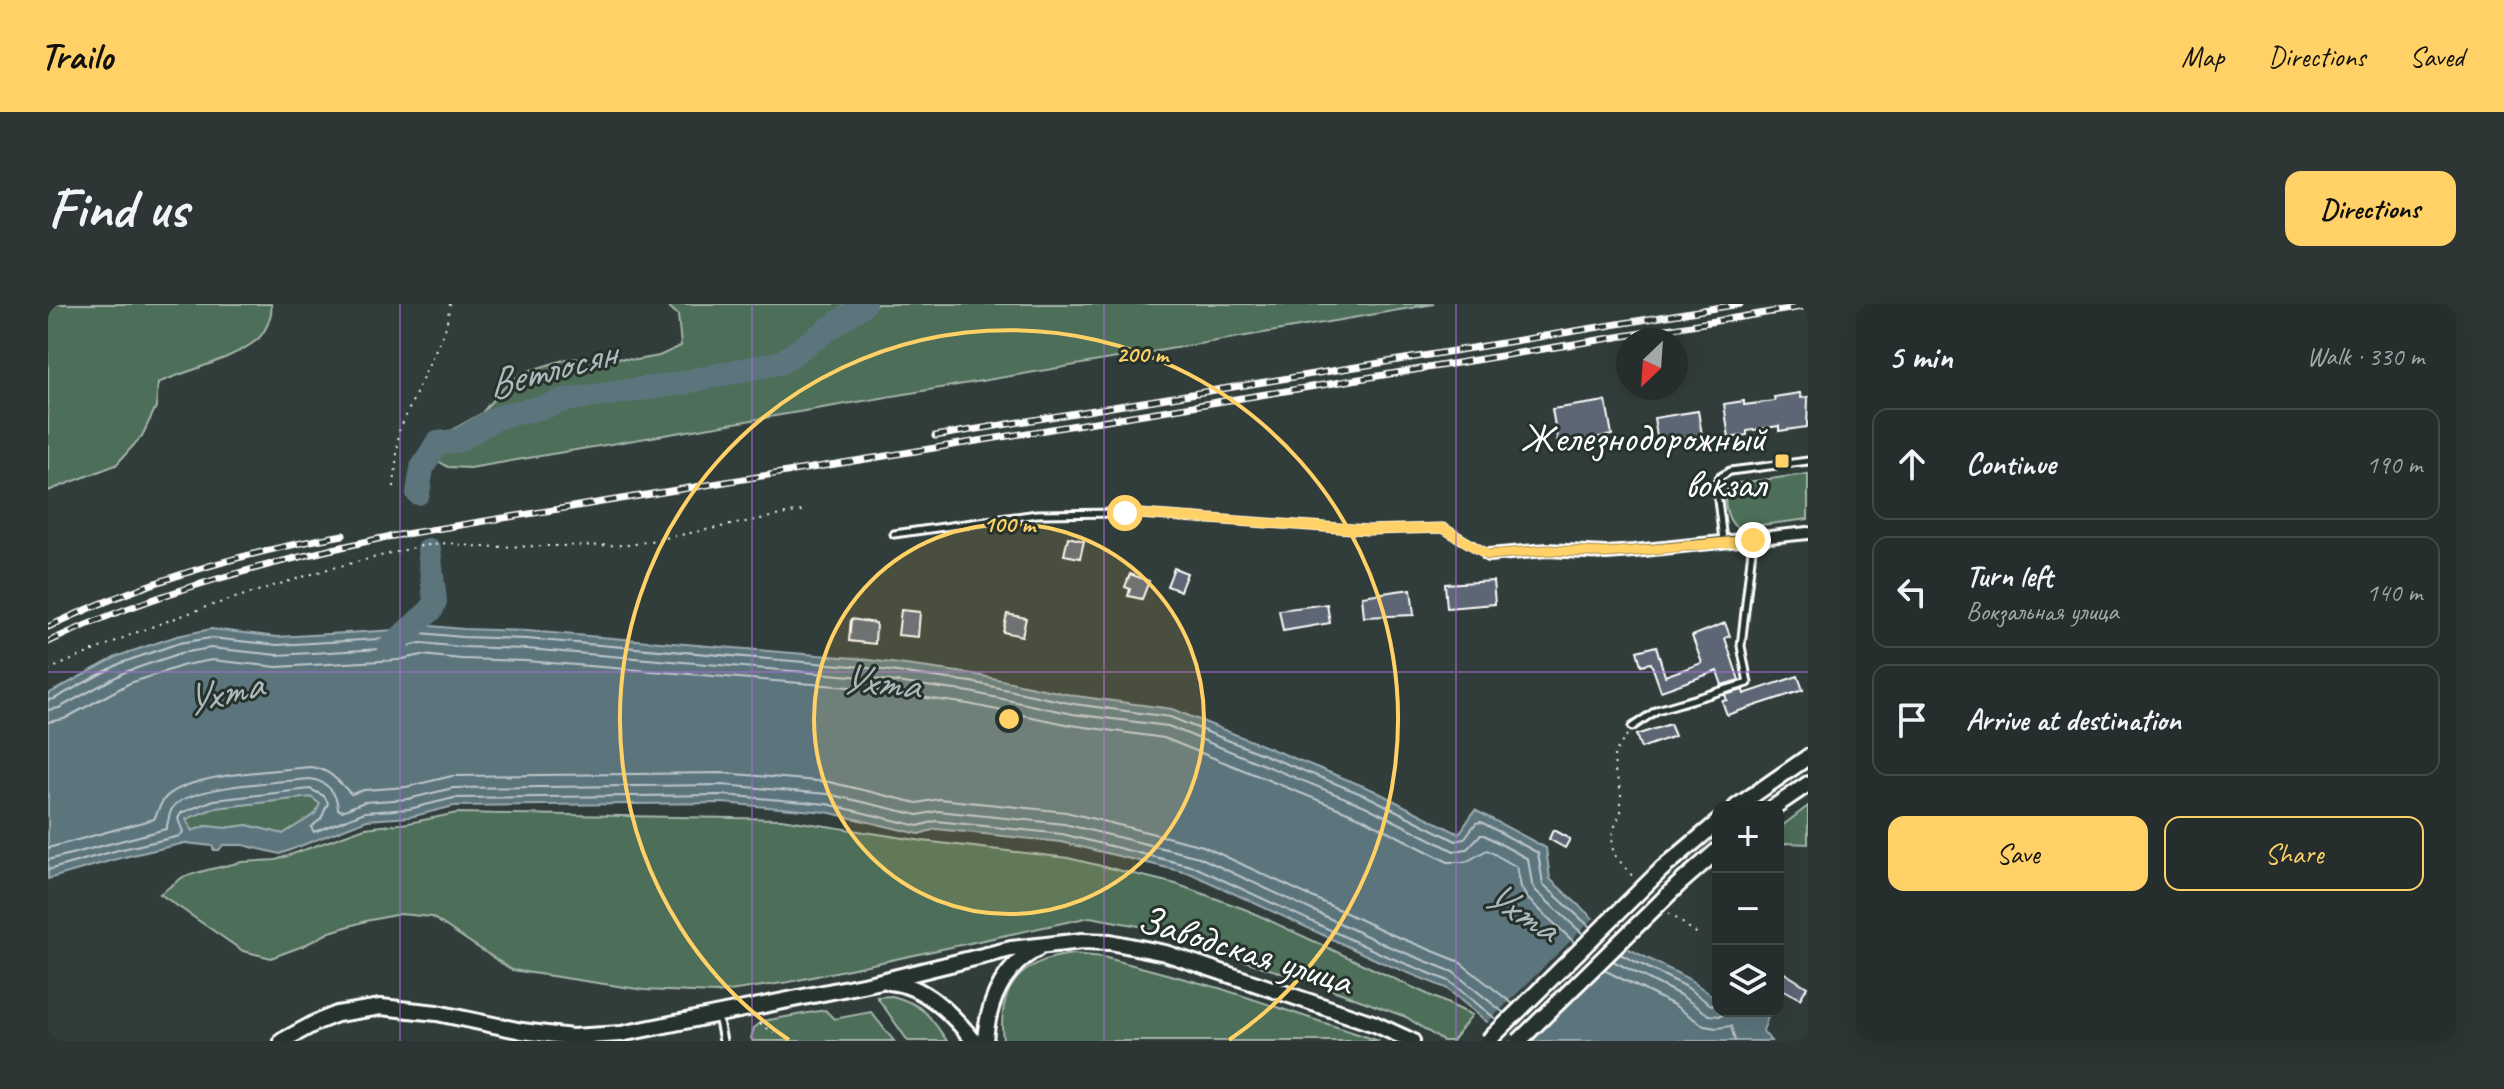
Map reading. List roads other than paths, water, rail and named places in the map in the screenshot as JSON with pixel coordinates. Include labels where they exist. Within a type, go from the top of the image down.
[{"type":"street","points":[[1488,555],[1547,550],[1606,553],[1808,533]]},
{"type":"street","points":[[1745,801],[1808,757]]},
{"type":"street","points":[[1783,801],[1808,784]]},
{"type":"street","points":[[1488,1041],[1662,869],[1712,827]]},
{"type":"street","points":[[1519,1041],[1712,855]]},
{"type":"street","name":"Заводская улица","points":[[282,1041],[337,1014],[381,1007],[423,1011],[522,1031],[572,1037],[621,1034],[877,982],[1011,949],[1054,943],[1110,942],[1165,953],[1375,1024],[1412,1041]]},
{"type":"street","points":[[985,1041],[992,1005],[1008,971],[1021,958],[1054,943]]},
{"type":"street","points":[[877,982],[903,984],[919,991],[946,1011],[974,1041]]},
{"type":"lane","points":[[1724,541],[1716,484],[1720,477],[1730,471],[1808,461]]},
{"type":"lane","points":[[894,534],[1037,514],[1125,513],[1367,530],[1443,528],[1488,555]]},
{"type":"lane","points":[[1632,727],[1657,710],[1748,683],[1741,646],[1753,540]]},
{"type":"lane","points":[[718,1015],[723,1041]]},
{"type":"water","name":"Ухта","points":[[420,625],[527,631],[854,658],[973,674],[1076,696],[1172,709],[1373,790],[1459,834],[1475,810],[1546,848],[1550,879],[1623,946],[1689,979],[1712,996],[1712,1017],[1768,1017],[1763,1031],[1771,1041],[1510,1041],[1446,988],[1381,962],[1192,874],[1061,842],[936,829],[919,834],[826,812],[722,803],[454,806],[410,817],[367,820],[280,854],[243,845],[223,845],[219,850],[214,850],[212,846],[185,843],[48,879],[48,694],[118,656],[177,636],[211,629],[277,637],[397,630]],"holes":[[[311,797],[320,804],[315,814],[283,834],[247,825],[225,828],[206,826],[192,831],[186,819],[215,808]]]},
{"type":"waterway","name":"Ветлосян","points":[[418,493],[422,468],[437,443],[458,440],[499,417],[560,401],[676,384],[782,362],[864,304]]},
{"type":"waterway","name":"Ветлосян","points":[[389,648],[432,609],[435,601],[429,550]]},
{"type":"railway","points":[[935,436],[1740,304]]},
{"type":"railway","points":[[48,642],[172,593],[300,557],[387,537],[1808,306]]},
{"type":"railway","points":[[48,627],[119,596],[192,571],[343,535]]},
{"type":"place","name":"Железнодорожный вокзал","points":[[1782,461]]}]
